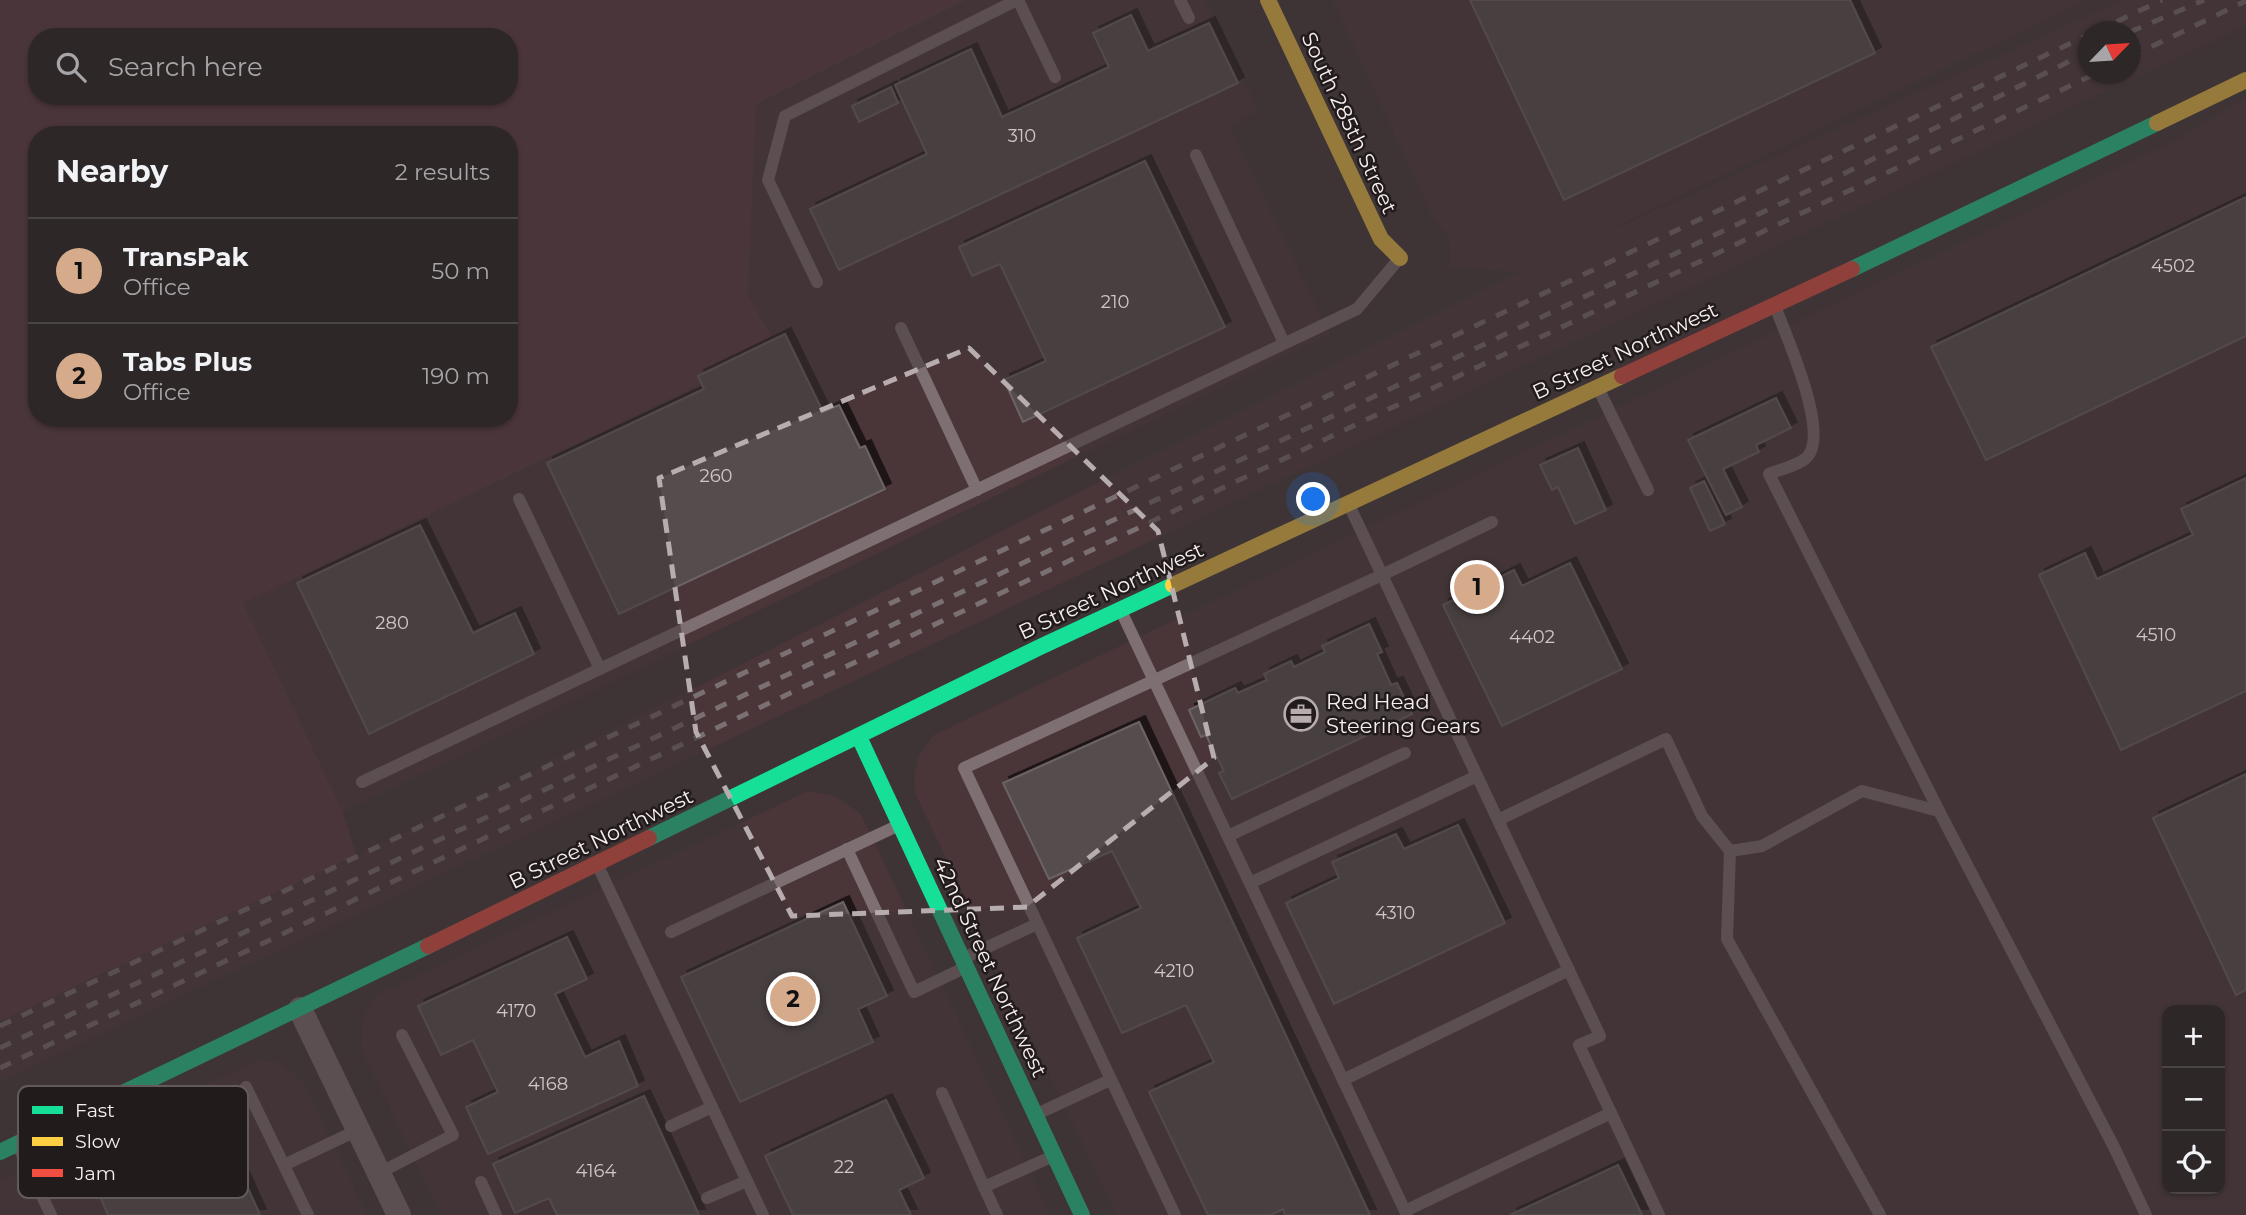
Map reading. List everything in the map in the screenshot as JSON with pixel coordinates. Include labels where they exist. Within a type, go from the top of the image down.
[{"type":"street","name":"South 285th Street","points":[[1268,0],[1381,239],[1400,258]]},
{"type":"street","name":"B Street Northwest","points":[[139,1086],[1120,610],[1775,305],[2246,80]]},
{"type":"street","name":"42nd Street Northwest","points":[[859,737],[1082,1215]]},
{"type":"street","points":[[300,1009],[399,1215]]},
{"type":"street","name":"B Street Northwest","points":[[0,1152],[17,1144]]},
{"type":"lane","points":[[817,282],[768,180],[785,116],[1017,0],[1055,77]]},
{"type":"lane","points":[[1180,0],[1189,18]]},
{"type":"lane","points":[[1196,155],[1284,343]]},
{"type":"lane","points":[[362,782],[1357,309],[1400,258]]},
{"type":"lane","points":[[1775,305],[1810,401],[1815,445],[1807,458],[1769,474],[1939,811],[2114,1147],[2146,1215]]},
{"type":"lane","points":[[901,328],[977,490]]},
{"type":"lane","points":[[1598,387],[1648,490]]},
{"type":"lane","points":[[519,499],[600,668]]},
{"type":"lane","points":[[1348,503],[1600,1036],[1579,1045],[1659,1215]]},
{"type":"lane","points":[[1175,1215],[964,768],[1492,522]]},
{"type":"lane","points":[[1120,610],[1406,1213],[1611,1113]]},
{"type":"lane","points":[[1498,820],[1666,739],[1702,816],[1730,850],[1727,939],[1880,1215]]},
{"type":"lane","points":[[1228,836],[1405,753]]},
{"type":"lane","points":[[1250,883],[1477,776]]},
{"type":"lane","points":[[1730,850],[1762,846],[1862,790],[1939,811]]},
{"type":"lane","points":[[671,932],[900,824]]},
{"type":"lane","points":[[846,849],[914,992],[1037,924]]},
{"type":"lane","points":[[597,864],[764,1215]]},
{"type":"lane","points":[[1343,1080],[1569,970]]},
{"type":"lane","points":[[379,1173],[453,1135],[402,1035]]},
{"type":"lane","points":[[1035,1114],[1110,1080]]},
{"type":"lane","points":[[248,1091],[308,1215]]},
{"type":"lane","points":[[942,1093],[997,1215]]},
{"type":"lane","points":[[671,1126],[712,1107]]},
{"type":"lane","points":[[284,1166],[358,1130]]},
{"type":"lane","points":[[984,1186],[1054,1156]]},
{"type":"lane","points":[[707,1198],[747,1181]]},
{"type":"lane","points":[[481,1182],[496,1215]]},
{"type":"lane","points":[[43,1198],[51,1215]]},
{"type":"highlighted area","points":[[969,348],[1158,531],[1214,758],[1027,907],[792,916],[696,732],[659,478]]},
{"type":"shaded area","points":[[0,0],[966,0],[756,104],[748,296],[778,347],[243,603],[343,812],[356,855],[0,1021]]},
{"type":"shaded area","points":[[966,0],[1205,0],[1258,110],[1229,126],[1330,334],[343,812],[242,603],[778,346],[748,296],[756,104]]},
{"type":"shaded area","points":[[1333,0],[2086,0],[1559,254],[2124,0],[2246,0],[2246,25],[2141,74],[2141,21],[2078,21],[2078,84],[2121,84],[0,1081],[0,1021],[487,794],[1122,470],[1519,272],[1451,267],[1449,237],[1434,219]]},
{"type":"shaded area","points":[[2246,98],[2246,1215],[1117,1215],[916,795],[914,777],[919,755],[934,735],[2177,140]]},
{"type":"shaded area","points":[[808,791],[837,797],[861,814],[1050,1215],[442,1215],[361,1048],[364,1017],[375,996]]},
{"type":"shaded area","points":[[258,1061],[280,1063],[302,1081],[367,1215],[0,1215],[0,1181],[18,1173],[18,1198],[248,1198],[248,1086],[204,1086]]},
{"type":"building","points":[[1470,0],[1850,0],[1875,53],[1564,200]]},
{"type":"building","points":[[1131,15],[1148,51],[1209,23],[1238,83],[839,270],[810,209],[927,154],[895,85],[971,49],[1002,117],[1109,67],[1093,33]]},
{"type":"building","points":[[891,87],[898,103],[859,122],[852,106]]},
{"type":"building","points":[[1145,161],[1225,327],[1023,422],[1004,380],[1046,361],[1000,264],[972,276],[959,247]]},
{"type":"building","points":[[2246,197],[2246,336],[1986,460],[1931,347]]},
{"type":"building","points":[[785,334],[823,412],[839,405],[860,448],[865,446],[885,489],[619,614],[547,463],[704,389],[698,376]]},
{"type":"building","points":[[1776,398],[1791,428],[1756,445],[1759,452],[1723,469],[1742,507],[1726,515],[1688,440]]},
{"type":"building","points":[[1578,448],[1606,510],[1575,524],[1558,487],[1552,490],[1540,465]]},
{"type":"building","points":[[2246,478],[2246,691],[2121,750],[2039,575],[2085,553],[2097,579],[2193,535],[2181,509]]},
{"type":"building","points":[[1704,481],[1725,524],[1710,531],[1690,488]]},
{"type":"building","points":[[420,525],[473,633],[515,613],[534,654],[369,734],[297,583]]},
{"type":"building","points":[[1570,563],[1622,669],[1502,726],[1443,605],[1514,570],[1522,586]]},
{"type":"building","points":[[1369,624],[1382,652],[1377,654],[1391,685],[1397,683],[1412,714],[1232,799],[1219,773],[1224,771],[1206,735],[1201,737],[1189,710],[1235,688],[1238,693],[1267,680],[1264,674],[1291,661],[1294,667],[1325,652],[1322,646]]},
{"type":"building","points":[[1139,722],[1370,1215],[1285,1215],[1283,1209],[1271,1215],[1208,1215],[1149,1092],[1214,1062],[1186,1005],[1122,1033],[1077,938],[1141,908],[1112,851],[1049,879],[1003,783]]},
{"type":"building","points":[[2246,774],[2246,990],[2236,995],[2153,818]]},
{"type":"building","points":[[1458,825],[1505,923],[1334,1004],[1286,903],[1339,878],[1332,862],[1396,834],[1404,849]]},
{"type":"building","points":[[843,902],[887,996],[858,1009],[873,1042],[740,1102],[681,977]]},
{"type":"building","points":[[567,937],[587,979],[555,994],[585,1057],[619,1041],[638,1086],[488,1154],[466,1107],[498,1092],[473,1040],[441,1055],[418,1006]]},
{"type":"building","points":[[644,1096],[699,1215],[557,1215],[549,1198],[515,1213],[493,1164]]},
{"type":"building","points":[[886,1100],[924,1178],[899,1190],[911,1215],[793,1215],[765,1156]]},
{"type":"building","points":[[1618,1165],[1642,1215],[1510,1215]]},
{"type":"building","points":[[248,1188],[260,1215],[108,1215],[101,1198],[248,1198]]},
{"type":"railway","points":[[2118,21],[2162,0]]},
{"type":"railway","points":[[2141,27],[2204,0]]},
{"type":"railway","points":[[2141,52],[2246,1]]},
{"type":"railway","points":[[0,1026],[2078,40]]},
{"type":"railway","points":[[0,1048],[1839,176],[2078,57]]},
{"type":"railway","points":[[0,1068],[2078,82]]},
{"type":"traffic: fast","points":[[1852,269],[2157,123]]},
{"type":"traffic: fast","points":[[649,838],[1173,585]]},
{"type":"traffic: fast","points":[[859,737],[1082,1215]]},
{"type":"traffic: fast","points":[[137,1086],[428,946]]},
{"type":"traffic: fast","points":[[0,1152],[18,1143]]},
{"type":"traffic: slow","points":[[1268,0],[1381,239],[1400,258]]},
{"type":"traffic: slow","points":[[2157,123],[2246,80]]},
{"type":"traffic: slow","points":[[1173,585],[1622,376]]},
{"type":"traffic: jam","points":[[1622,376],[1852,269]]},
{"type":"traffic: jam","points":[[428,946],[649,838]]},
{"type":"place","name":"TransPak","points":[[1477,587]]},
{"type":"place","name":"Red Head Steering Gears","points":[[1301,714]]},
{"type":"place","name":"Tabs Plus","points":[[793,999]]}]
